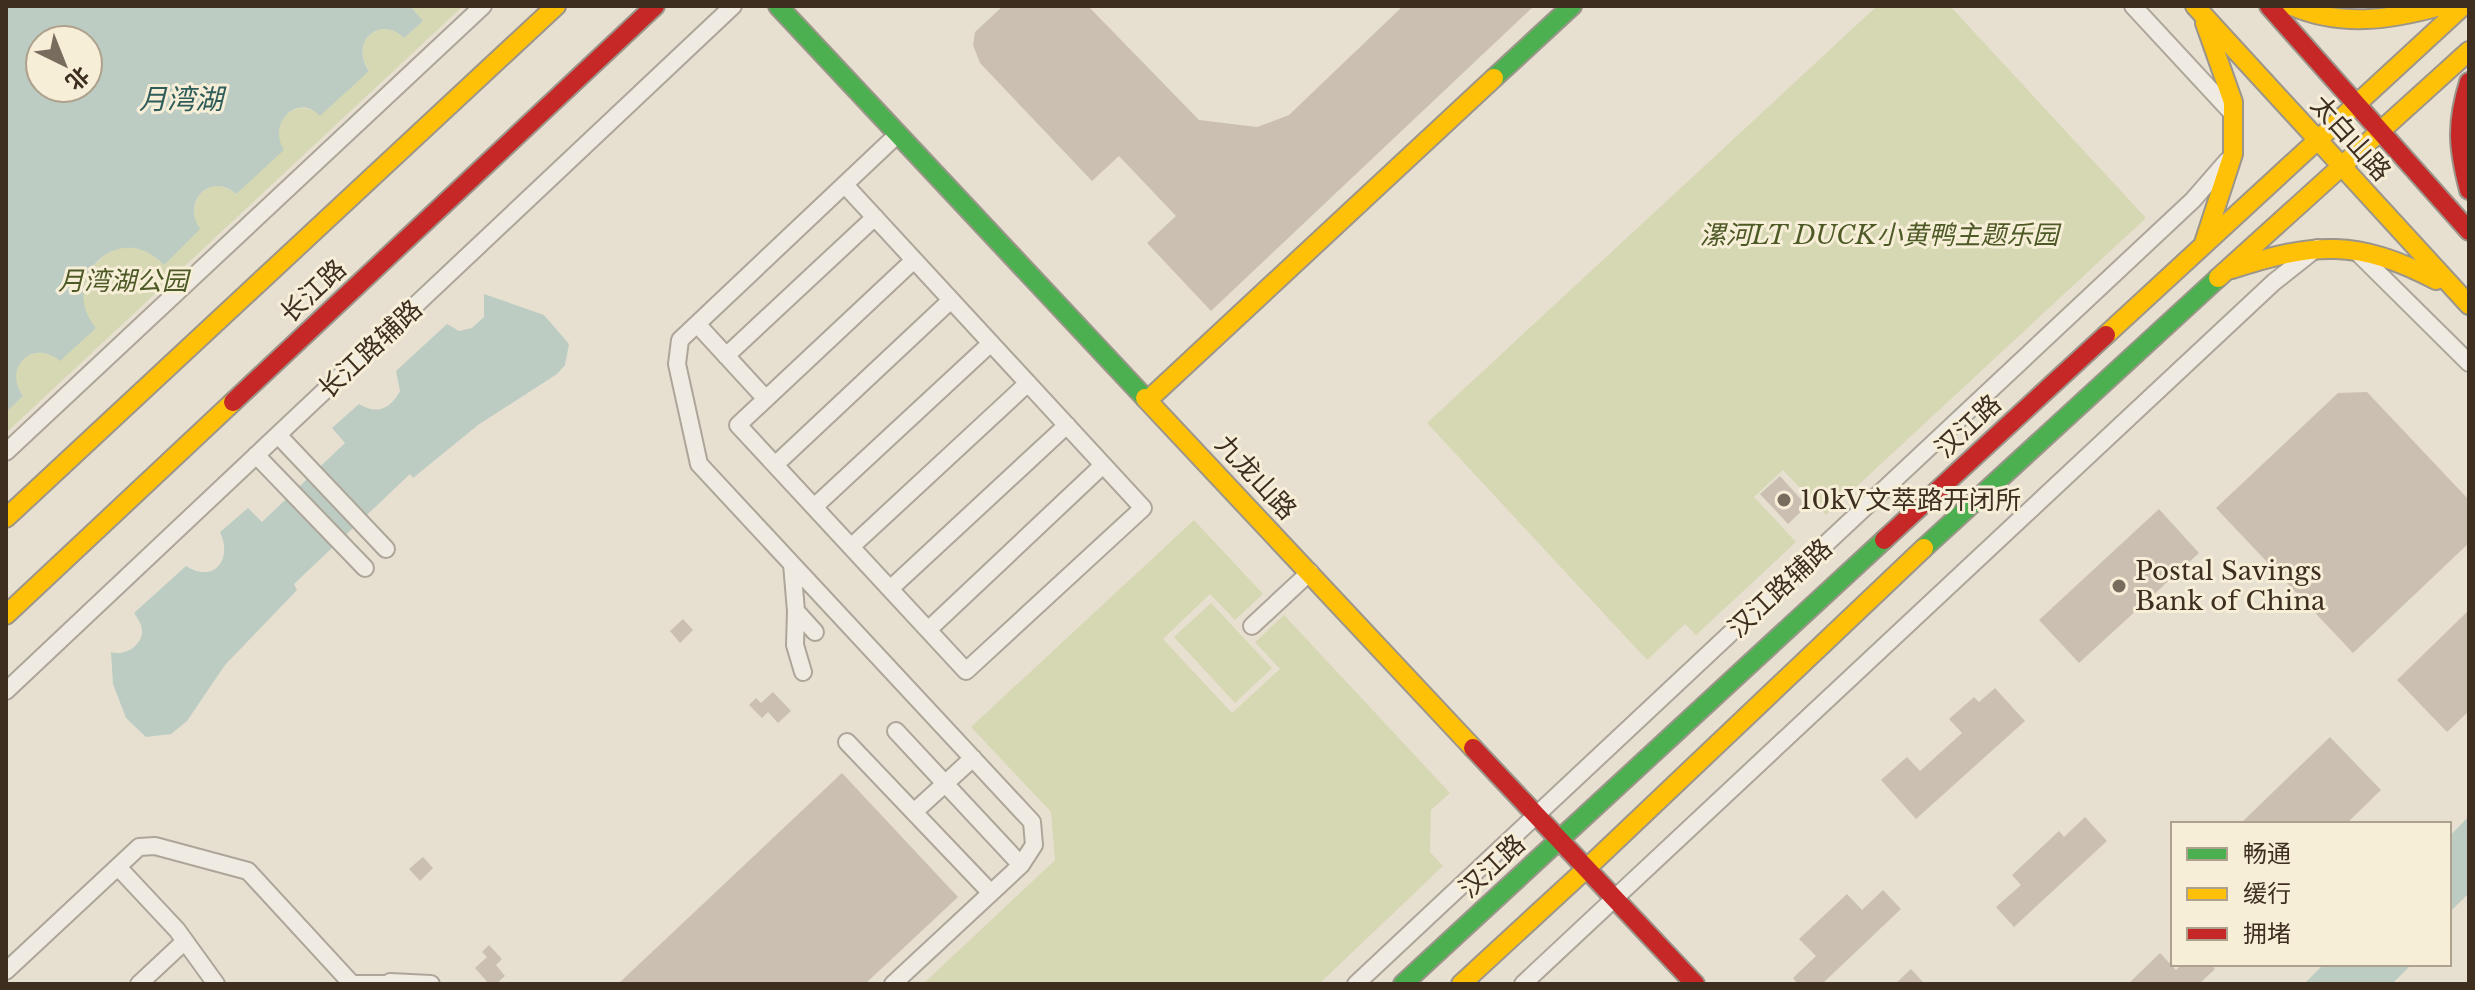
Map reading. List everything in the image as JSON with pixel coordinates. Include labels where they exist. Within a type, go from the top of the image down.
[{"type":"street","points":[[6,452],[483,6]]},
{"type":"street","name":"长江路","points":[[6,518],[556,6]]},
{"type":"street","name":"长江路","points":[[6,615],[655,6]]},
{"type":"street","name":"长江路辅路","points":[[6,691],[733,6]]},
{"type":"street","name":"九龙山路","points":[[778,6],[1695,984]]},
{"type":"street","points":[[1148,400],[1572,6]]},
{"type":"street","points":[[2133,6],[2234,115]]},
{"type":"street","name":"太白山路","points":[[2269,6],[2469,231]]},
{"type":"street","points":[[2292,6],[2348,21],[2415,14],[2440,6]]},
{"type":"street","points":[[2329,6],[2348,21]]},
{"type":"street","points":[[2373,20],[2393,6]]},
{"type":"street","name":"汉江路","points":[[1403,984],[2463,6]]},
{"type":"street","points":[[2199,10],[2233,102],[2234,115],[2233,154],[2204,244]]},
{"type":"street","name":"太白山路","points":[[2199,10],[2463,298]]},
{"type":"street","points":[[1461,984],[1975,499],[2469,51]]},
{"type":"street","points":[[2469,82],[2457,148],[2469,190]]},
{"type":"street","points":[[893,984],[1021,865],[1034,845],[1032,822],[699,464],[677,364],[680,340],[898,134]]},
{"type":"street","points":[[2457,148],[2469,163]]},
{"type":"street","name":"汉江路辅路","points":[[1356,984],[2193,200],[2233,154]]},
{"type":"street","points":[[845,185],[1143,508],[966,671],[738,425],[914,260]]},
{"type":"street","points":[[726,356],[875,217]]},
{"type":"street","points":[[2223,272],[2275,254],[2321,245],[2352,247],[2411,266],[2463,298]]},
{"type":"street","points":[[1523,984],[2264,291],[2321,245]]},
{"type":"street","points":[[2352,247],[2469,363]]},
{"type":"street","points":[[775,465],[951,300]]},
{"type":"street","points":[[697,324],[766,399]]},
{"type":"street","points":[[814,507],[991,343]]},
{"type":"street","points":[[851,547],[1028,383]]},
{"type":"street","points":[[890,589],[1067,425]]},
{"type":"street","points":[[278,435],[386,549]]},
{"type":"street","points":[[256,455],[365,568]]},
{"type":"street","points":[[928,630],[1103,465]]},
{"type":"street","points":[[792,564],[795,645],[803,672]]},
{"type":"street","points":[[1252,626],[1310,572]]},
{"type":"street","points":[[796,611],[815,632]]},
{"type":"street","points":[[896,731],[1021,865]]},
{"type":"street","points":[[847,742],[991,893]]},
{"type":"street","points":[[914,812],[973,758]]},
{"type":"street","points":[[6,971],[139,847],[155,846],[248,871],[352,984],[431,984]]},
{"type":"street","points":[[118,867],[185,941],[216,984]]},
{"type":"street","points":[[139,984],[185,941]]},
{"type":"green space","name":"月湾湖公园","points":[[410,6],[463,6],[6,433],[6,412],[23,396],[16,378],[20,362],[34,354],[54,355],[96,328],[88,319],[82,301],[86,278],[100,259],[110,252],[132,247],[150,253],[164,265],[194,221],[196,203],[204,190],[219,186],[236,194],[279,143],[278,134],[286,114],[299,108],[315,111],[369,70],[363,50],[370,35],[385,29],[404,38],[423,21]]},
{"type":"green space","name":"漯河LT DUCK小黄鸭主题乐园","points":[[1877,6],[1950,6],[2146,218],[1826,515],[1783,470],[1754,497],[1796,542],[1696,635],[1685,624],[1647,660],[1427,423]]},
{"type":"green space","points":[[1194,520],[1263,594],[1235,620],[1210,594],[1163,639],[1232,713],[1280,669],[1255,642],[1284,615],[1450,793],[1431,810],[1430,852],[1443,866],[1319,984],[923,984],[1055,860],[1051,812],[971,727]]},
{"type":"green space","points":[[1211,603],[1272,668],[1235,703],[1174,637]]},
{"type":"water","name":"月湾湖","points":[[6,6],[410,6],[423,21],[404,38],[385,29],[370,35],[363,51],[369,71],[320,116],[302,108],[287,114],[279,130],[284,150],[236,194],[217,186],[201,193],[194,209],[200,229],[164,265],[147,252],[129,248],[112,251],[98,260],[88,274],[83,291],[86,310],[96,328],[60,361],[40,353],[24,359],[16,375],[23,396],[6,412]]},
{"type":"water","points":[[484,294],[544,315],[569,344],[565,365],[557,374],[478,425],[413,478],[410,474],[294,584],[297,590],[225,665],[187,721],[171,734],[146,737],[126,718],[113,684],[111,652],[129,650],[141,638],[141,625],[134,613],[186,566],[205,572],[218,566],[224,551],[220,532],[248,508],[262,522],[345,443],[332,428],[359,404],[372,409],[388,406],[400,391],[396,371],[447,324],[459,331],[472,328],[484,317]]},
{"type":"water","points":[[2469,816],[2469,893],[2451,911],[2451,835]]},
{"type":"water","points":[[2322,966],[2410,966],[2392,984],[2304,984]]},
{"type":"building","points":[[1003,6],[1088,6],[1199,120],[1257,127],[1289,115],[1403,6],[1534,6],[1211,311],[1147,243],[1176,216],[1119,156],[1092,181],[980,63],[973,45],[975,32]]},
{"type":"building","points":[[2367,392],[2469,500],[2469,543],[2353,653],[2216,508],[2338,393]]},
{"type":"building","name":"10kV文萃路开闭所","points":[[1780,476],[1807,506],[1788,524],[1760,494]]},
{"type":"building","name":"Postal Savings Bank of China","points":[[2159,509],[2199,553],[2079,663],[2039,620]]},
{"type":"building","points":[[2469,610],[2469,711],[2447,732],[2397,680]]},
{"type":"building","points":[[683,619],[693,630],[680,643],[670,631]]},
{"type":"building","points":[[1995,688],[2025,721],[1916,819],[1881,780],[1907,757],[1920,771],[1962,733],[1949,719],[1974,697],[1979,702]]},
{"type":"building","points":[[773,692],[791,711],[778,723],[768,712],[762,718],[749,705],[756,698],[761,703]]},
{"type":"building","points":[[2330,737],[2381,790],[2348,822],[2242,822]]},
{"type":"building","points":[[842,773],[958,897],[865,984],[618,984]]},
{"type":"building","points":[[2085,817],[2107,841],[2014,927],[1996,907],[2021,885],[2012,875],[2059,831],[2064,837]]},
{"type":"building","points":[[423,857],[433,868],[420,881],[409,869]]},
{"type":"building","points":[[1883,890],[1901,909],[1822,984],[1798,984],[1793,978],[1816,956],[1799,939],[1847,894],[1862,910]]},
{"type":"building","points":[[489,945],[502,959],[496,965],[505,976],[496,984],[489,984],[475,968],[487,957],[482,952]]},
{"type":"building","points":[[2160,953],[2176,970],[2180,966],[2213,966],[2215,969],[2199,984],[2128,984]]},
{"type":"building","points":[[1911,969],[1925,984],[1895,984]]},
{"type":"traffic: fast","points":[[778,6],[1145,398]]},
{"type":"traffic: fast","points":[[1494,78],[1572,6]]},
{"type":"traffic: fast","points":[[1924,548],[2218,278]]},
{"type":"traffic: fast","points":[[1403,984],[1884,540]]},
{"type":"traffic: slow","points":[[6,518],[556,6]]},
{"type":"traffic: slow","points":[[2195,6],[2469,305]]},
{"type":"traffic: slow","points":[[2292,6],[2310,13],[2347,19],[2384,18],[2440,6]]},
{"type":"traffic: slow","points":[[2106,335],[2463,6]]},
{"type":"traffic: slow","points":[[2204,243],[2233,154],[2233,102],[2205,23]]},
{"type":"traffic: slow","points":[[2218,278],[2469,51]]},
{"type":"traffic: slow","points":[[1148,400],[1494,78]]},
{"type":"traffic: slow","points":[[2232,269],[2288,254],[2336,249],[2382,257],[2436,280]]},
{"type":"traffic: slow","points":[[1145,398],[1473,748]]},
{"type":"traffic: slow","points":[[6,615],[233,402]]},
{"type":"traffic: slow","points":[[1461,984],[1924,548]]},
{"type":"traffic: jam","points":[[233,402],[655,6]]},
{"type":"traffic: jam","points":[[2269,6],[2469,231]]},
{"type":"traffic: jam","points":[[2469,82],[2460,136],[2469,190]]},
{"type":"traffic: jam","points":[[1884,540],[2106,335]]},
{"type":"traffic: jam","points":[[1473,748],[1695,984]]},
{"type":"place","name":"10kV文萃路开闭所","points":[[1784,500]]},
{"type":"place","name":"Postal Savings Bank of China","points":[[2119,586]]}]
